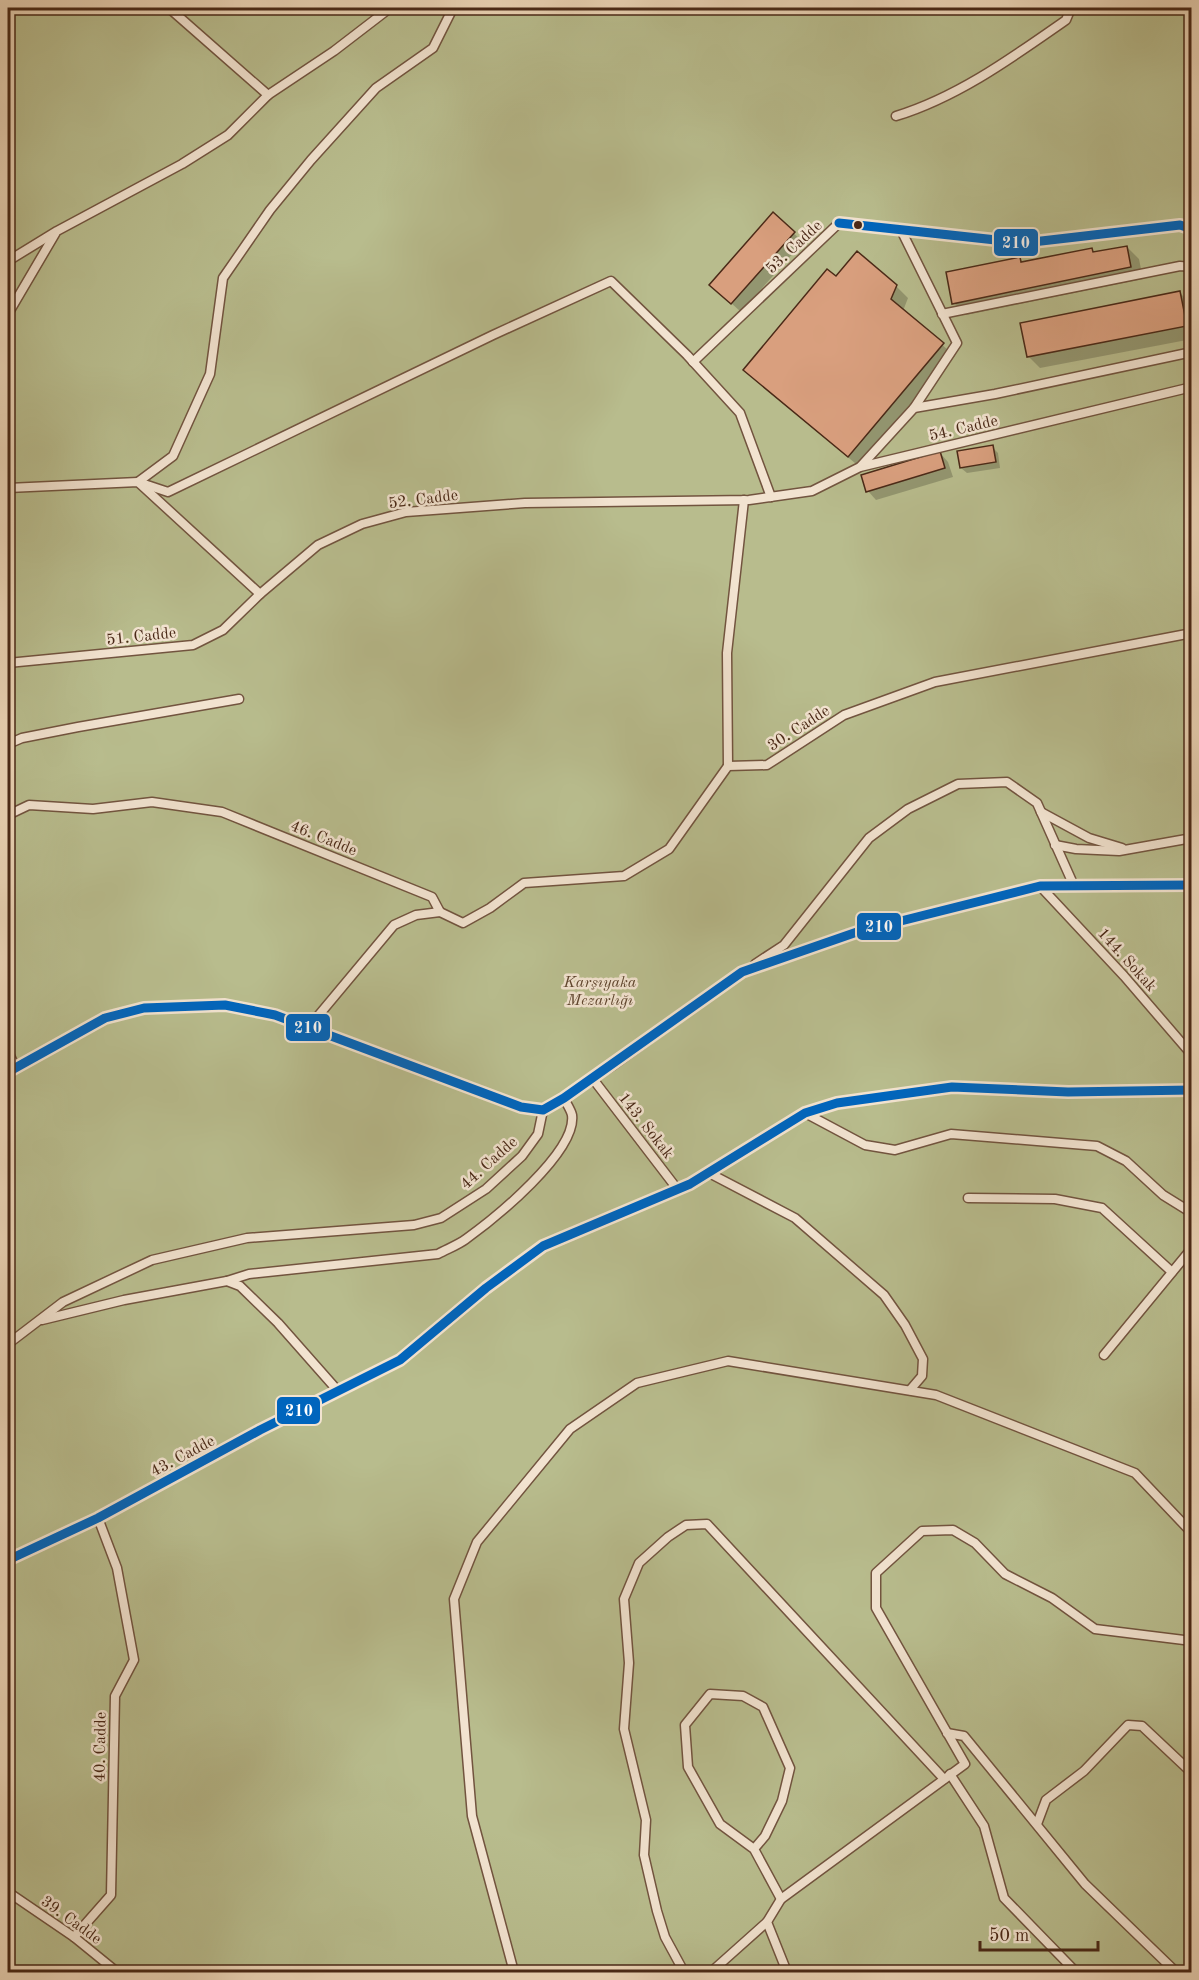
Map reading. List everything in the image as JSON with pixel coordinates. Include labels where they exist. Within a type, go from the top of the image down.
[{"type":"lane","points":[[169,8],[268,95]]},
{"type":"lane","points":[[8,261],[57,231],[144,186],[228,135],[268,95],[334,51],[390,8]]},
{"type":"lane","points":[[138,482],[173,456],[210,374],[223,278],[270,210],[311,160],[376,88],[433,48],[453,8]]},
{"type":"lane","points":[[896,116],[920,109],[958,91],[1066,20],[1071,8]]},
{"type":"lane","name":"53. Cadde","points":[[693,362],[839,223],[1024,243],[1180,225],[1191,229]]},
{"type":"lane","points":[[860,467],[914,408],[957,343],[901,230]]},
{"type":"lane","points":[[8,314],[57,231]]},
{"type":"lane","points":[[942,314],[1180,266],[1191,267]]},
{"type":"lane","points":[[8,488],[138,482],[168,492],[493,335],[611,281],[740,412],[771,497]]},
{"type":"lane","points":[[914,408],[995,394],[1191,352]]},
{"type":"lane","name":"54. Cadde","points":[[744,500],[812,491],[860,467],[1191,387]]},
{"type":"lane","points":[[138,482],[260,594]]},
{"type":"lane","points":[[308,1028],[394,925],[416,915],[440,912],[463,922],[490,908],[524,883],[624,876],[669,849],[728,766],[727,653],[744,500]]},
{"type":"lane","name":"52. Cadde","points":[[260,594],[318,545],[362,524],[406,512],[525,503],[744,500]]},
{"type":"lane","name":"51. Cadde","points":[[8,663],[193,645],[223,630],[260,594]]},
{"type":"lane","name":"30. Cadde","points":[[728,766],[767,765],[844,715],[935,682],[1191,633]]},
{"type":"lane","points":[[8,744],[22,738],[78,727],[239,699]]},
{"type":"lane","points":[[8,1051],[11,1069],[105,1018],[144,1008],[225,1005],[275,1015],[521,1107],[543,1110],[593,1079],[783,945],[869,838],[908,809],[958,784],[1007,782],[1037,803],[1074,886]]},
{"type":"lane","name":"46. Cadde","points":[[8,815],[29,805],[93,809],[152,802],[222,812],[432,897],[440,912]]},
{"type":"lane","points":[[1040,812],[1089,838],[1128,849]]},
{"type":"lane","points":[[1055,845],[1076,849],[1119,851],[1191,838]]},
{"type":"lane","points":[[742,972],[857,932],[1040,886],[1191,885]]},
{"type":"lane","name":"144. Sokak","points":[[1040,886],[1124,976],[1191,1054]]},
{"type":"lane","name":"143. Sokak","points":[[593,1079],[678,1190]]},
{"type":"lane","name":"43. Cadde","points":[[8,1560],[98,1518],[260,1430],[400,1360],[486,1288],[543,1246],[678,1190],[805,1113],[837,1103],[952,1087],[1068,1092],[1191,1090]]},
{"type":"lane","points":[[35,1321],[123,1300],[227,1281],[249,1274],[438,1254],[464,1240],[513,1202],[554,1159],[568,1136],[572,1115],[564,1098]]},
{"type":"lane","name":"44. Cadde","points":[[8,1344],[35,1321],[63,1302],[152,1260],[247,1238],[414,1225],[441,1218],[486,1189],[522,1156],[538,1134],[543,1110]]},
{"type":"lane","points":[[805,1113],[865,1145],[895,1150],[951,1134],[1097,1146],[1126,1161],[1163,1195],[1191,1213]]},
{"type":"lane","points":[[709,1173],[795,1218],[884,1295],[905,1325],[923,1359],[922,1376],[910,1390]]},
{"type":"lane","points":[[968,1198],[1055,1199],[1102,1208],[1172,1272]]},
{"type":"lane","points":[[1104,1355],[1191,1248]]},
{"type":"lane","points":[[227,1281],[240,1286],[278,1323],[338,1391]]},
{"type":"lane","points":[[514,1972],[472,1816],[454,1599],[477,1542],[570,1429],[637,1383],[728,1361],[936,1395],[1135,1473],[1191,1533]]},
{"type":"lane","name":"40. Cadde","points":[[74,1936],[111,1895],[115,1696],[134,1659],[117,1568],[98,1518]]},
{"type":"lane","points":[[684,1972],[665,1936],[644,1855],[646,1820],[624,1729],[629,1663],[624,1599],[639,1563],[668,1536],[686,1525],[707,1524],[947,1777],[984,1826],[1004,1898],[1076,1972]]},
{"type":"lane","points":[[711,1972],[767,1922],[781,1899],[965,1764],[876,1608],[876,1573],[922,1531],[953,1530],[975,1543],[1005,1574],[1052,1598],[1095,1629],[1191,1641]]},
{"type":"lane","points":[[754,1849],[765,1836],[782,1801],[790,1768],[763,1707],[743,1696],[710,1694],[685,1725],[688,1767],[720,1824],[754,1849],[781,1899]]},
{"type":"lane","points":[[1036,1824],[1046,1800],[1084,1771],[1128,1725],[1142,1726],[1191,1773]]},
{"type":"lane","points":[[947,1733],[964,1736],[1085,1884],[1176,1972]]},
{"type":"lane","name":"39. Cadde","points":[[8,1892],[74,1936],[117,1972]]},
{"type":"lane","points":[[767,1922],[787,1972]]},
{"type":"path","points":[[8,1961],[22,1972]]},
{"type":"green space","name":"Karşıyaka Mezarlığı","points":[[8,8],[1191,8],[1191,1972],[8,1972]]},
{"type":"building","points":[[773,212],[795,232],[731,304],[709,285]]},
{"type":"building","points":[[1127,246],[1131,267],[952,304],[946,272],[1020,257],[1021,262],[1092,248],[1093,252]]},
{"type":"building","points":[[857,251],[897,285],[891,299],[944,343],[848,457],[743,370],[827,269],[836,276]]},
{"type":"building","points":[[1180,291],[1187,326],[1027,357],[1020,323]]},
{"type":"building","points":[[993,445],[996,462],[960,468],[957,451]]},
{"type":"building","points":[[940,451],[945,468],[866,492],[861,475]]},
{"type":"transit line","name":"210","points":[[839,223],[1024,243],[1180,225],[1192,229]]},
{"type":"transit line","name":"210","points":[[8,1072],[105,1018],[144,1008],[225,1005],[275,1015],[521,1107],[543,1110],[564,1098],[742,972],[857,932],[1040,886],[1192,885]]},
{"type":"transit line","name":"210","points":[[8,1560],[98,1518],[260,1430],[400,1360],[486,1288],[543,1246],[690,1184],[805,1113],[837,1103],[952,1087],[1068,1092],[1192,1090]]}]
